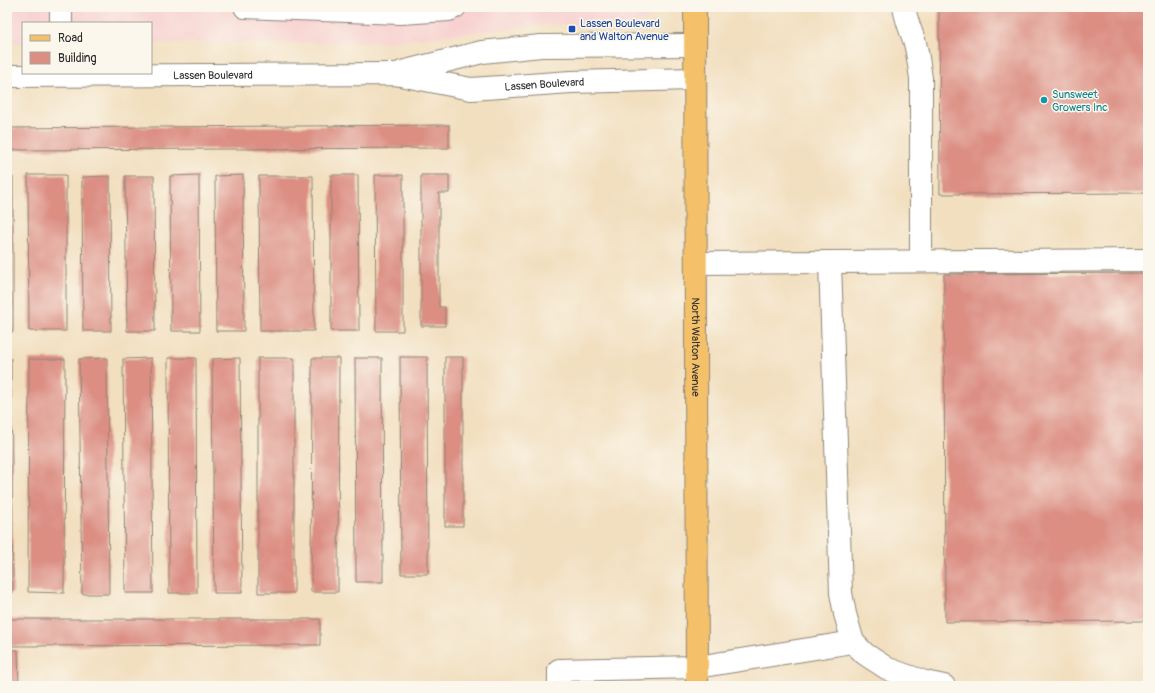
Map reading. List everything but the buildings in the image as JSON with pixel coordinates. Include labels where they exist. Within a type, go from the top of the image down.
[{"type":"main road","name":"North Walton Avenue","points":[[695,7],[697,677]]},
{"type":"street","points":[[61,7],[61,22]]},
{"type":"street","points":[[245,7],[400,13],[450,10],[455,7]]},
{"type":"street","points":[[904,7],[919,62],[921,78],[921,261]]},
{"type":"street","name":"Lassen Boulevard","points":[[395,74],[482,52],[542,46],[695,44]]},
{"type":"street","name":"Lassen Boulevard","points":[[7,76],[61,74],[395,74],[471,89],[571,82],[695,79]]},
{"type":"street","points":[[696,263],[1148,260]]},
{"type":"street","points":[[830,262],[841,594],[845,614],[853,642],[865,654],[888,669],[925,682],[944,686]]},
{"type":"street","points":[[559,686],[559,670],[697,677],[853,642]]},
{"type":"shaded area","points":[[7,7],[655,7],[649,19],[634,24],[554,24],[384,42],[152,43],[152,22],[22,22],[22,43],[7,43]]},
{"type":"place","name":"Lassen Boulevard and Walton Avenue","points":[[572,29]]},
{"type":"place","name":"Sunsweet Growers Inc","points":[[1044,100]]}]
